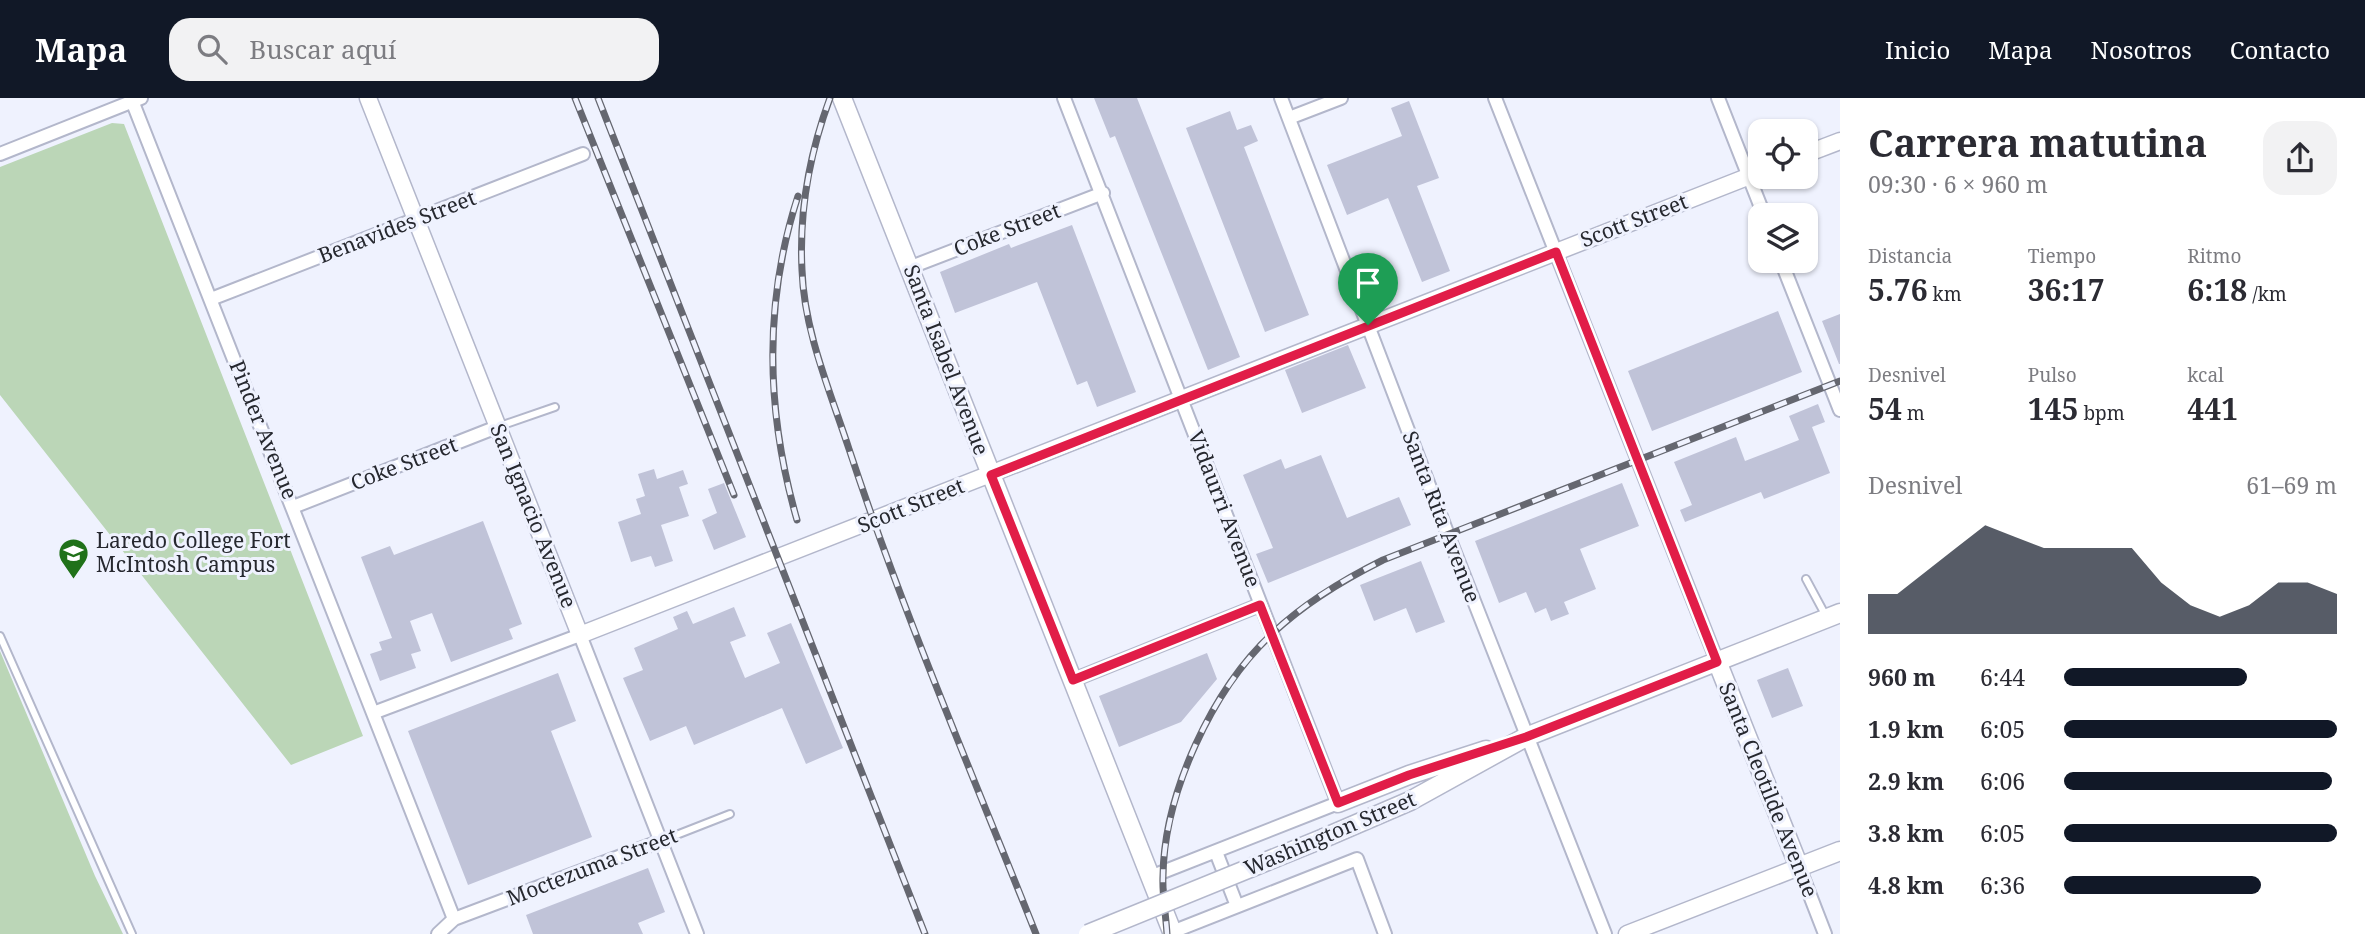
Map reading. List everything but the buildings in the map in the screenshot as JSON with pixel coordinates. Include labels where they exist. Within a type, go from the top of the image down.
[{"type":"main road","name":"Santa Isabel Avenue","points":[[842,98],[1172,933]]},
{"type":"main road","name":"Washington Street","points":[[1087,934],[1410,802],[1526,737],[1834,616]]},
{"type":"main road","name":"Santa Cleotilde Avenue","points":[[1717,662],[1799,867]]},
{"type":"main road","points":[[1338,803],[1409,775],[1526,737]]},
{"type":"main road","points":[[1799,867],[1840,851]]},
{"type":"street","name":"San Ignacio Avenue","points":[[368,98],[697,934]]},
{"type":"street","name":"Vidaurri Avenue","points":[[1064,98],[1338,803]]},
{"type":"street","name":"Santa Rita Avenue","points":[[1281,98],[1526,737],[1605,934]]},
{"type":"street","points":[[1289,118],[1341,98]]},
{"type":"street","name":"Santa Cleotilde Avenue","points":[[1495,98],[1717,662]]},
{"type":"street","points":[[1718,98],[1748,160]]},
{"type":"street","points":[[0,154],[135,99]]},
{"type":"street","name":"Pinder Avenue","points":[[135,99],[454,919]]},
{"type":"street","points":[[1818,149],[1840,141]]},
{"type":"street","name":"Benavides Street","points":[[211,299],[583,154]]},
{"type":"street","name":"Scott Street","points":[[373,713],[991,475],[1748,177]]},
{"type":"street","name":"Coke Street","points":[[911,267],[1103,193]]},
{"type":"street","points":[[1786,273],[1840,411]]},
{"type":"street","name":"Coke Street","points":[[293,507],[497,427]]},
{"type":"street","points":[[1073,680],[1260,605]]},
{"type":"street","name":"Washington Street","points":[[1150,877],[1338,803]]},
{"type":"street","name":"Moctezuma Street","points":[[454,919],[661,841]]},
{"type":"street","points":[[1216,852],[1237,906]]},
{"type":"street","name":"Washington Street","points":[[1172,933],[1357,859],[1385,934]]},
{"type":"street","points":[[1627,934],[1799,867]]},
{"type":"street","name":"Santa Cleotilde Avenue","points":[[1799,867],[1825,934]]},
{"type":"street","points":[[438,934],[454,919]]},
{"type":"lane","name":"Coke Street","points":[[497,427],[555,407]]},
{"type":"lane","points":[[1807,579],[1834,616]]},
{"type":"lane","points":[[0,636],[10,653],[101,869],[132,934]]},
{"type":"lane","name":"Moctezuma Street","points":[[661,841],[730,814]]},
{"type":"green space","points":[[112,123],[124,124],[363,736],[291,765],[0,395],[0,167]]},
{"type":"green space","points":[[0,651],[95,876],[123,934],[0,934]]},
{"type":"railway","points":[[575,98],[734,495]]},
{"type":"railway","points":[[598,98],[925,934]]},
{"type":"railway","points":[[830,98],[807,182],[802,226],[804,293],[813,338],[826,383],[892,571],[1036,934]]},
{"type":"railway","points":[[797,520],[779,439],[773,358],[779,277],[798,196]]},
{"type":"railway","points":[[1167,934],[1163,883],[1166,844],[1182,778],[1212,713],[1230,683],[1251,656],[1298,611],[1325,592],[1383,560],[1840,381]]},
{"type":"place","name":"Laredo College Fort McIntosh Campus","points":[[73,580]]},
{"type":"route","points":[[1556,252],[1717,662],[1526,737],[1409,775],[1338,803],[1260,605],[1073,680],[991,475],[1368,325],[1556,252]]}]
